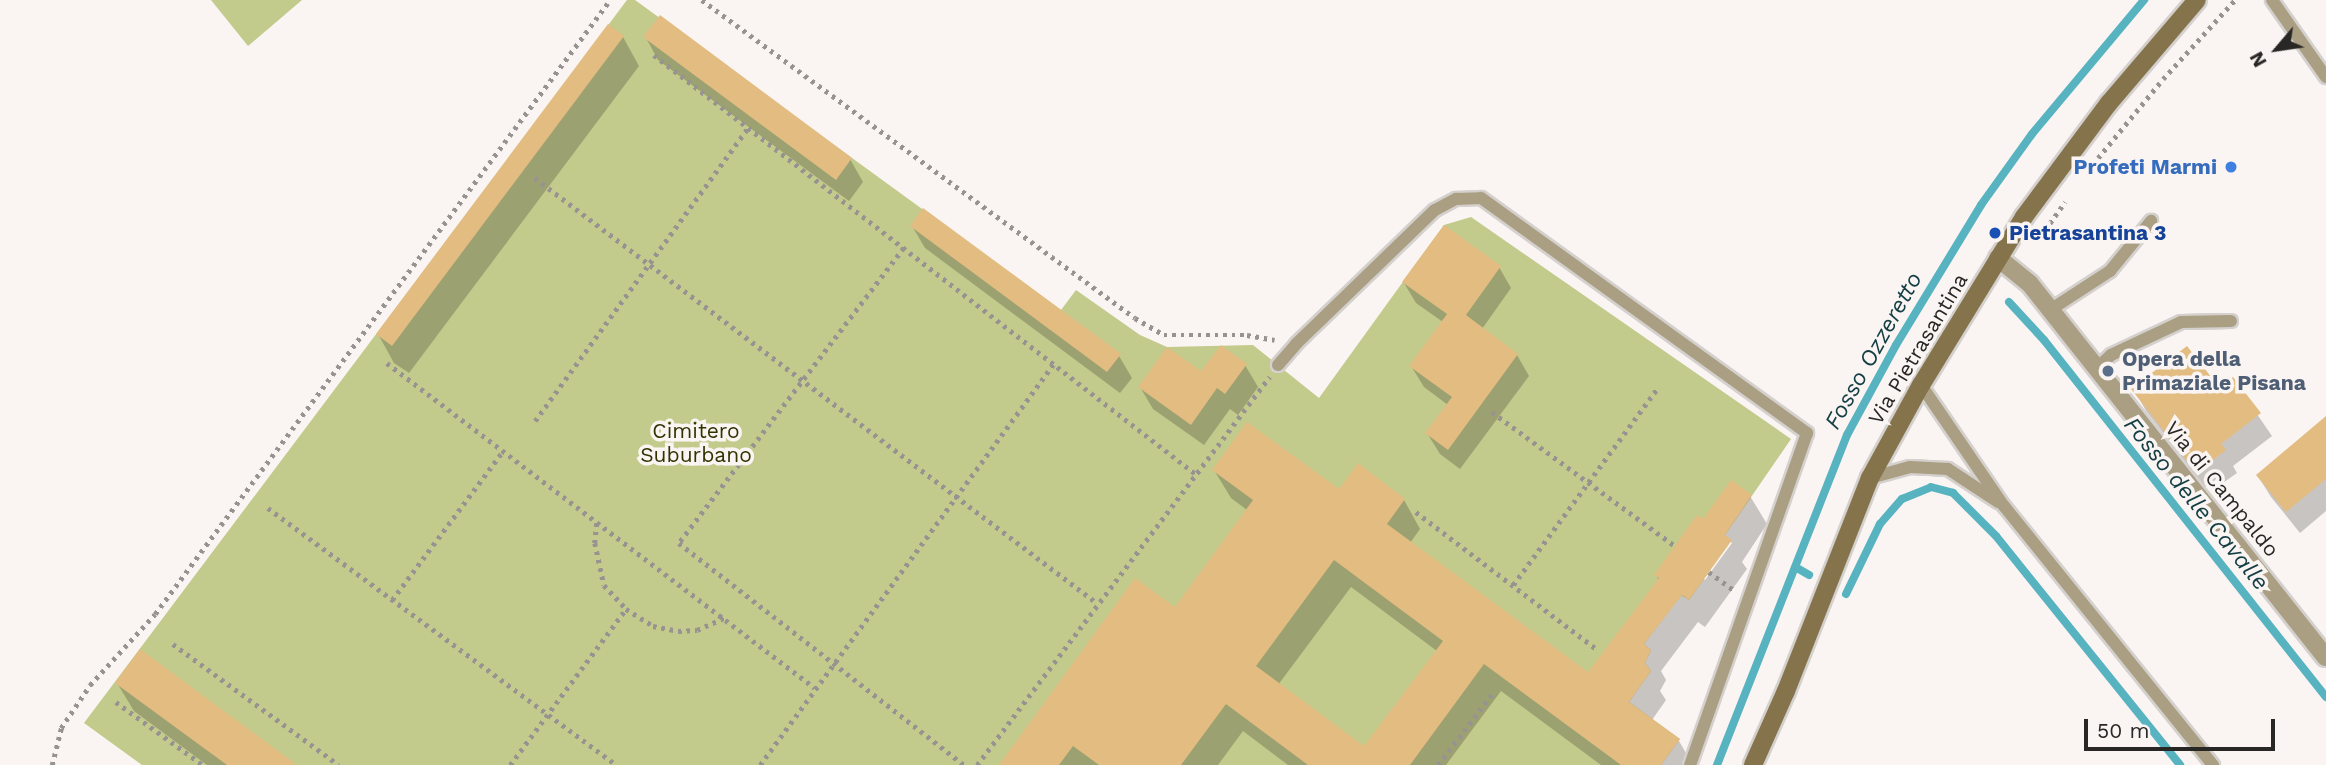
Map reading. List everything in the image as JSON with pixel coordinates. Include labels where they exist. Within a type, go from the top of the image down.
[{"type":"street","name":"Via Pietrasantina","points":[[1753,765],[1786,691],[1870,478],[1922,385],[2024,217],[2109,103],[2197,0]]},
{"type":"street","name":"Via di Campaldo","points":[[1998,258],[2030,284],[2326,657]]},
{"type":"lane","points":[[2272,0],[2326,77]]},
{"type":"lane","points":[[1278,365],[1296,344],[1435,210],[1456,199],[1481,198],[1807,433],[1690,765]]},
{"type":"lane","points":[[2050,310],[2110,271],[2151,221]]},
{"type":"lane","points":[[2096,368],[2111,355],[2181,322],[2231,321]]},
{"type":"lane","points":[[1922,385],[2004,506],[2213,765]]},
{"type":"lane","points":[[1870,478],[1910,467],[1948,469],[2004,506]]},
{"type":"path","points":[[52,765],[61,728],[90,685],[155,614],[610,0]]},
{"type":"path","points":[[702,0],[1135,318],[1164,335],[1247,335],[1296,344]]},
{"type":"path","points":[[2094,163],[2163,79],[2235,0]]},
{"type":"path","points":[[654,55],[1197,475]]},
{"type":"path","points":[[535,421],[748,128]]},
{"type":"path","points":[[535,178],[1097,603]]},
{"type":"path","points":[[2015,272],[2071,193]]},
{"type":"path","points":[[904,248],[800,381],[679,544],[964,765]]},
{"type":"path","points":[[387,363],[816,688]]},
{"type":"path","points":[[760,765],[1054,364]]},
{"type":"path","points":[[977,765],[1278,365]]},
{"type":"path","points":[[1513,585],[1657,389]]},
{"type":"path","points":[[1492,412],[1675,546]]},
{"type":"path","points":[[392,600],[503,452]]},
{"type":"path","points":[[268,509],[616,765]]},
{"type":"path","points":[[1416,512],[1595,648]]},
{"type":"path","points":[[597,522],[595,543],[604,585],[626,609],[653,626],[677,631],[697,630],[724,618]]},
{"type":"path","points":[[1709,572],[1749,601]]},
{"type":"path","points":[[510,765],[626,609]]},
{"type":"path","points":[[173,644],[340,765]]},
{"type":"path","points":[[1438,765],[1492,694]]},
{"type":"path","points":[[116,702],[203,765]]},
{"type":"green space","points":[[211,0],[302,0],[248,46]]},
{"type":"green space","name":"Cimitero Suburbano","points":[[627,0],[635,0],[1061,310],[1076,290],[1140,335],[1167,347],[1253,345],[1319,398],[1444,225],[1471,217],[1791,439],[1725,535],[1709,572],[1689,600],[1681,595],[1644,644],[1651,650],[1645,663],[1651,671],[1629,702],[1680,739],[1661,765],[142,765],[84,723]]},
{"type":"building","points":[[660,15],[852,158],[836,180],[643,37]]},
{"type":"building","points":[[608,24],[624,36],[392,346],[376,334]]},
{"type":"building","points":[[923,208],[1121,354],[1107,372],[910,226]]},
{"type":"building","points":[[1444,225],[1501,266],[1466,315],[1518,354],[1448,450],[1425,433],[1452,397],[1409,366],[1447,314],[1402,282]]},
{"type":"building","points":[[1221,345],[1247,364],[1225,394],[1217,388],[1191,425],[1138,387],[1167,347],[1201,371]]},
{"type":"building","points":[[2187,346],[2219,387],[2233,377],[2261,413],[2221,444],[2226,450],[2200,470],[2195,464],[2191,466],[2131,389]]},
{"type":"building","points":[[2326,416],[2326,479],[2286,512],[2256,475]]},
{"type":"building","points":[[1247,422],[1339,489],[1358,463],[1405,499],[1387,524],[1588,672],[1659,578],[1654,575],[1697,515],[1703,519],[1731,480],[1752,495],[1725,535],[1732,540],[1689,600],[1682,595],[1644,644],[1651,650],[1645,663],[1651,671],[1629,702],[1680,739],[1661,765],[1621,765],[1484,664],[1410,765],[1308,765],[1226,704],[1181,765],[1099,765],[1073,746],[1059,765],[999,765],[1135,578],[1175,607],[1253,500],[1212,470]],"holes":[[[1334,560],[1443,641],[1364,746],[1256,666]]]},
{"type":"building","points":[[140,649],[297,765],[227,765],[115,683]]},
{"type":"waterway","name":"Fosso Ozzeretto","points":[[1717,765],[1847,435],[1896,345],[1981,205],[2032,134],[2144,0]]},
{"type":"waterway","name":"Fosso delle Cavalle","points":[[2009,302],[2044,340],[2326,697]]},
{"type":"waterway","points":[[1846,594],[1880,524],[1902,499],[1931,487],[1953,493],[1996,536],[2180,765]]},
{"type":"waterway","points":[[1797,568],[1809,575]]},
{"type":"place","name":"Profeti Marmi","points":[[2231,167]]},
{"type":"place","name":"Pietrasantina 3","points":[[1995,233]]},
{"type":"place","name":"Opera della Primaziale Pisana","points":[[2108,371]]}]
